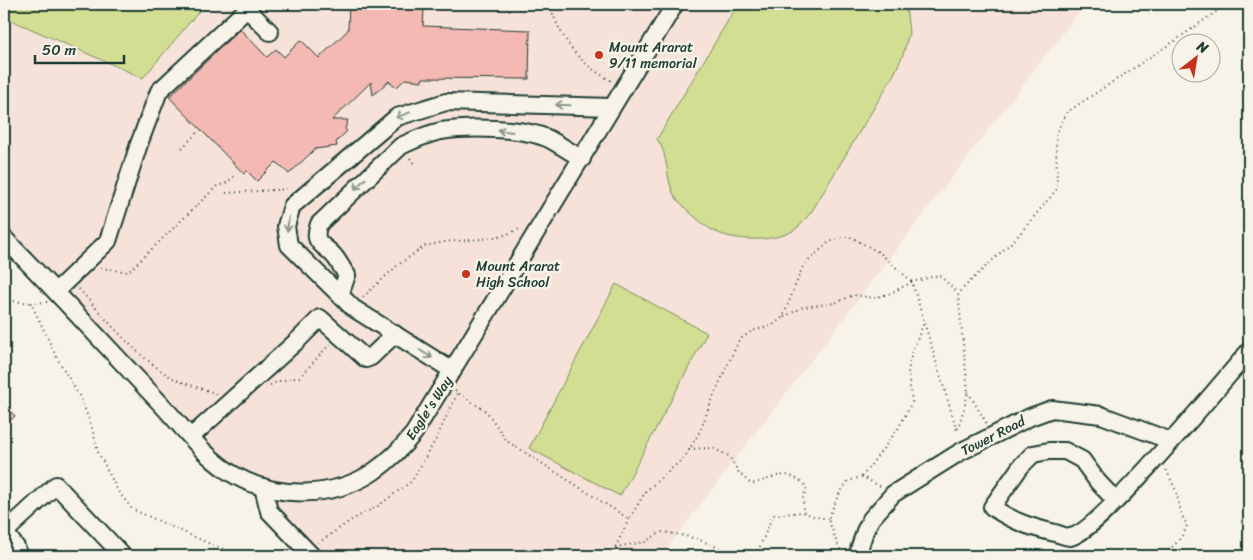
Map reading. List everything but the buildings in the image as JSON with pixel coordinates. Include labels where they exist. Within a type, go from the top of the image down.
[{"type":"street","name":"Eagle's Way","points":[[4,238],[63,291],[207,455],[221,467],[237,477],[263,487],[284,492],[313,492],[336,488],[372,473],[401,449],[452,382],[612,107],[675,4]]},
{"type":"street","points":[[63,291],[108,241],[142,136],[159,91],[247,9],[270,32]]},
{"type":"street","points":[[452,382],[395,334],[353,308],[289,245],[286,226],[292,206],[396,117],[446,102],[612,107]]},
{"type":"street","points":[[340,296],[347,275],[335,257],[318,242],[316,233],[319,224],[401,146],[417,138],[441,131],[488,128],[548,138],[582,159]]},
{"type":"street","points":[[192,436],[297,342],[320,318],[366,359],[371,357],[395,334]]},
{"type":"street","points":[[1116,501],[1098,482],[1082,460],[1065,451],[1049,451],[1033,454],[1021,466],[992,507],[1008,518],[1026,526],[1070,537],[1083,531],[1116,501],[1160,454],[1249,350]]},
{"type":"street","name":"Tower Road","points":[[857,556],[871,519],[892,494],[960,452],[1030,417],[1052,409],[1101,415],[1171,441]]},
{"type":"street","points":[[19,556],[16,547],[4,531],[56,485],[123,556]]},
{"type":"street","points":[[263,487],[269,511],[309,553]]},
{"type":"path","points":[[549,4],[560,32],[569,46],[583,62],[614,82]]},
{"type":"path","points":[[958,293],[1017,237],[1057,189],[1056,133],[1067,112],[1228,4]]},
{"type":"path","points":[[182,148],[198,132]]},
{"type":"path","points":[[96,268],[128,272],[217,186],[226,183],[236,175]]},
{"type":"path","points":[[226,193],[290,189]]},
{"type":"path","points":[[353,308],[398,265],[425,246],[444,242],[490,238],[505,235],[522,228]]},
{"type":"path","points":[[611,556],[629,519],[646,491],[685,457],[700,431],[714,394],[739,340],[752,331],[773,325],[783,317],[803,307],[835,303],[854,295],[874,298],[891,293],[912,282],[939,275],[958,293],[968,392],[957,431],[912,282],[880,253],[849,236],[829,242],[803,266],[783,317]]},
{"type":"path","points":[[4,300],[32,303],[55,301],[63,291],[76,285],[119,333],[147,359],[172,378],[215,393],[226,405]]},
{"type":"path","points":[[32,303],[57,358],[81,398],[98,452],[118,491],[132,509],[208,544],[241,556]]},
{"type":"path","points":[[848,556],[839,548],[828,519],[838,496],[848,481],[862,477],[898,429],[912,402],[908,371],[912,352],[924,322]]},
{"type":"path","points":[[262,388],[279,381],[300,377],[339,335]]},
{"type":"path","points":[[309,553],[353,519],[378,506],[412,481],[436,439],[452,382],[487,412],[507,441],[629,519]]},
{"type":"path","points":[[968,392],[994,435]]},
{"type":"path","points":[[689,449],[712,448],[729,456],[739,473],[751,484],[786,474],[798,478],[807,487],[803,498],[803,512]]},
{"type":"path","points":[[1160,454],[1176,491],[1182,516],[1187,525],[1184,534],[1160,556]]},
{"type":"path","points":[[862,477],[892,494]]},
{"type":"path","points":[[756,556],[758,556],[773,515],[803,512],[828,519]]},
{"type":"path","points":[[615,547],[645,542],[661,532],[686,535],[698,539],[732,556]]},
{"type":"shaded area","name":"Mount Ararat High School","points":[[205,4],[1085,4],[661,556],[317,556],[72,298],[70,292],[37,257],[4,226],[4,17],[143,78]]},
{"type":"green space","points":[[4,4],[205,4],[143,78],[4,17]]},
{"type":"green space","points":[[738,4],[905,4],[906,6],[909,33],[903,55],[893,76],[812,211],[797,228],[789,233],[767,238],[743,239],[721,234],[708,228],[692,215],[675,197],[661,145],[657,139]]},
{"type":"green space","points":[[616,284],[707,333],[620,496],[529,448]]},
{"type":"place","name":"Mount Ararat 9/11 memorial","points":[[599,55]]},
{"type":"place","name":"Mount Ararat High School","points":[[466,274]]}]
